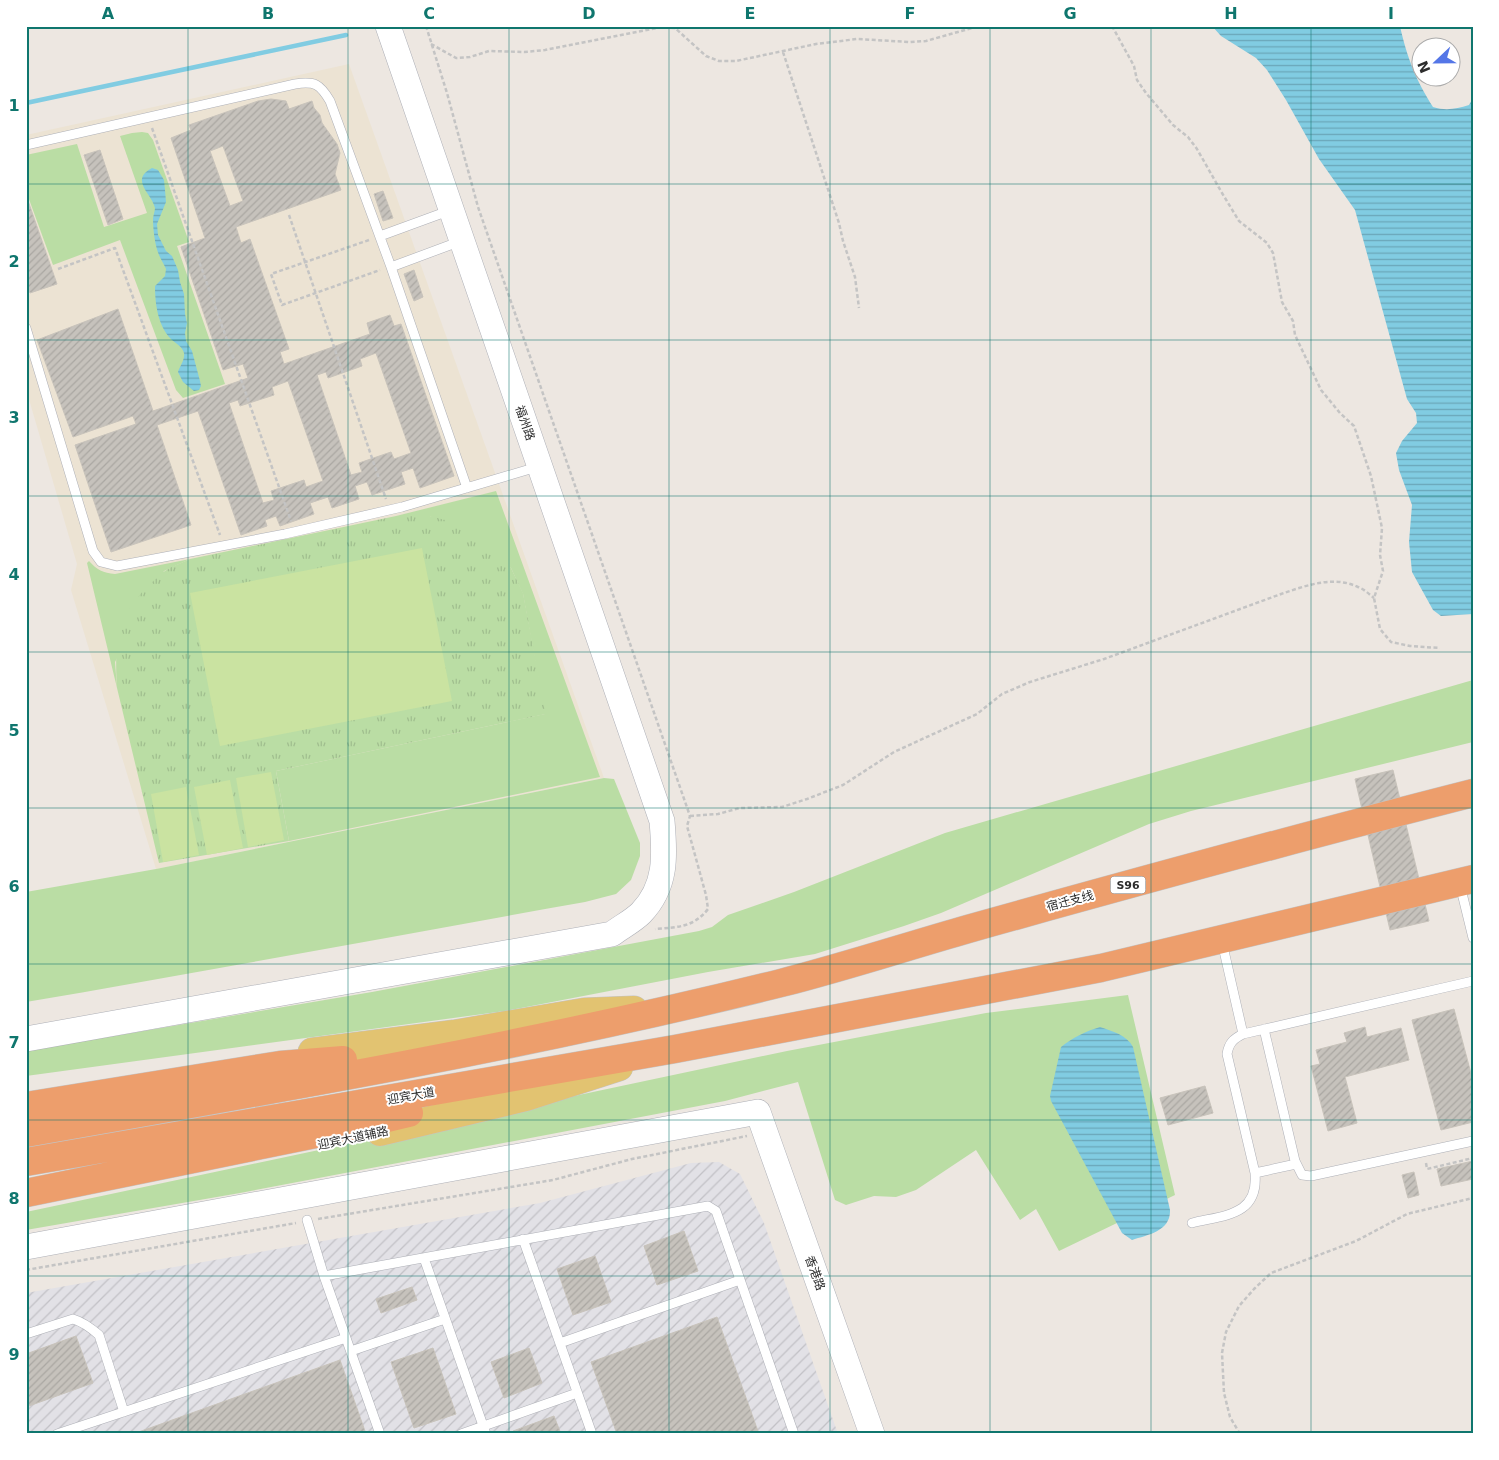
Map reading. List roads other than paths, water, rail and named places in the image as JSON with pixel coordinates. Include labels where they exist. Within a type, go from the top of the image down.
[{"type":"highway","name":"宿迁支线","points":[[673,1008],[785,982],[988,924],[1473,793]]},
{"type":"highway","points":[[1221,940],[1466,881]]},
{"type":"highway","name":"迎宾大道","points":[[26,1162],[796,1027],[1101,968],[1221,940]]},
{"type":"highway","points":[[26,1132],[492,1048],[673,1008]]},
{"type":"highway","points":[[26,1106],[280,1065],[492,1048]]},
{"type":"highway","points":[[26,1193],[350,1127],[674,1049]]},
{"type":"main road","points":[[26,1092],[55,1090],[187,1068],[454,1034],[584,1012],[673,1008]]},
{"type":"main road","name":"迎宾大道辅路","points":[[26,1204],[172,1176],[395,1129],[526,1097],[674,1049]]},
{"type":"street","name":"福州路","points":[[26,1039],[612,934],[645,908],[651,901],[661,879],[665,854],[662,821],[388,26]]},
{"type":"street","name":"香港路","points":[[26,1246],[762,1122],[872,1434]]},
{"type":"lane","points":[[26,145],[295,84],[308,82],[322,88],[330,101],[380,236],[466,488]]},
{"type":"lane","points":[[380,236],[451,210]]},
{"type":"lane","points":[[391,267],[462,241]]},
{"type":"lane","points":[[26,328],[93,551],[101,562],[117,566],[295,532],[390,510],[540,467]]},
{"type":"lane","points":[[1466,881],[1473,938]]},
{"type":"lane","points":[[1221,940],[1243,1034]]},
{"type":"lane","points":[[1192,1223],[1240,1211],[1250,1201],[1254,1193],[1256,1184],[1255,1173],[1227,1054],[1228,1046],[1234,1039],[1243,1034],[1473,981]]},
{"type":"lane","points":[[1264,1029],[1296,1164],[1302,1175],[1311,1176],[1473,1141]]},
{"type":"lane","points":[[1255,1173],[1296,1164]]},
{"type":"lane","points":[[324,1276],[708,1206],[716,1211],[794,1434]]},
{"type":"lane","points":[[307,1220],[324,1276],[380,1434]]},
{"type":"lane","points":[[523,1239],[592,1434]]},
{"type":"lane","points":[[424,1258],[484,1430]]},
{"type":"lane","points":[[560,1343],[740,1280]]},
{"type":"lane","points":[[26,1334],[73,1319],[81,1321],[94,1330],[99,1335],[124,1412]]},
{"type":"lane","points":[[351,1351],[445,1319]]},
{"type":"lane","points":[[57,1434],[346,1338]]},
{"type":"lane","points":[[461,1434],[484,1430],[577,1392]]},
{"type":"water","points":[[1212,26],[1400,26],[1412,65],[1412,88],[1423,88],[1433,107],[1438,108],[1460,108],[1469,105],[1473,98],[1473,614],[1441,616],[1433,610],[1412,572],[1409,542],[1412,505],[1399,470],[1396,453],[1402,441],[1417,423],[1416,413],[1407,399],[1355,210],[1319,159],[1267,70],[1256,58],[1221,36]]},
{"type":"water","points":[[152,168],[158,170],[164,180],[166,202],[157,224],[158,235],[166,251],[172,256],[178,270],[184,294],[187,323],[186,341],[192,351],[201,386],[199,390],[194,391],[183,382],[178,372],[184,353],[163,328],[157,307],[155,286],[165,276],[166,269],[155,243],[153,219],[155,208],[142,182],[142,177]]},
{"type":"water","points":[[1100,1027],[1123,1036],[1133,1047],[1170,1210],[1167,1223],[1163,1227],[1151,1234],[1132,1240],[1122,1233],[1050,1096],[1061,1047],[1079,1035]]},
{"type":"waterway","points":[[26,103],[346,35]]}]
